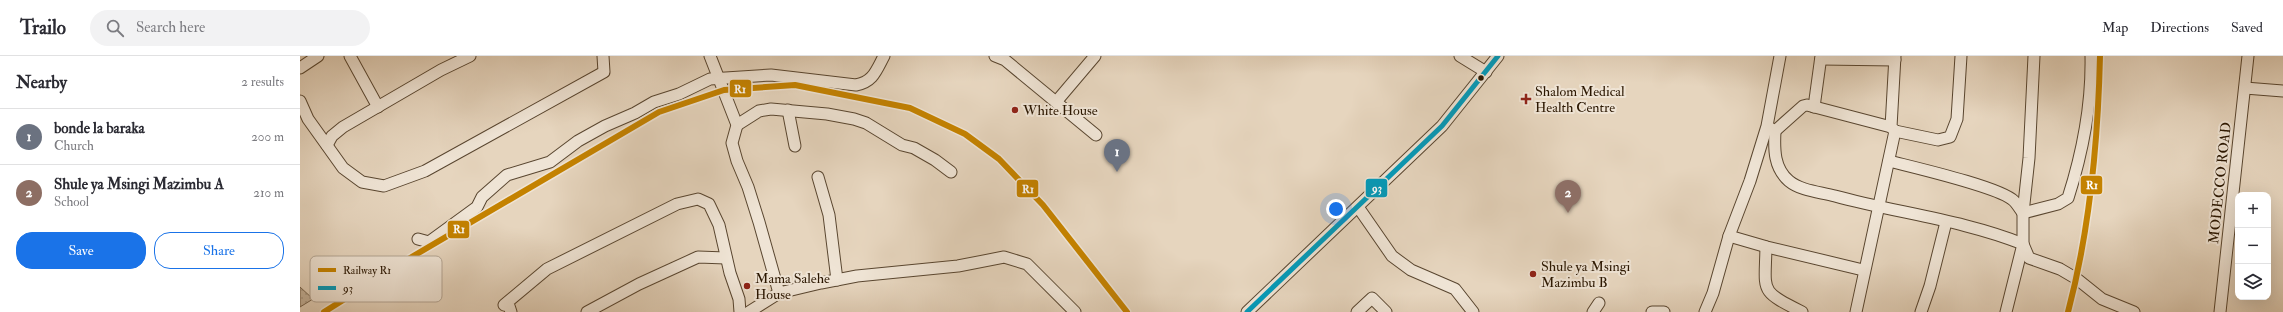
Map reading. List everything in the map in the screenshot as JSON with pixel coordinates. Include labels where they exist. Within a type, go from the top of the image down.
[{"type":"street","points":[[300,68],[318,56]]},
{"type":"street","points":[[350,56],[378,108]]},
{"type":"street","points":[[327,145],[336,132],[470,56]]},
{"type":"street","points":[[300,101],[308,119],[327,145],[336,162],[355,178],[376,186],[389,184],[430,168],[604,72],[603,56]]},
{"type":"street","points":[[710,56],[737,125],[732,143],[736,161],[748,187],[779,293]]},
{"type":"street","points":[[418,239],[429,242],[440,236],[477,207],[482,197],[507,175],[550,162],[578,141],[605,126],[635,114],[654,102],[679,94],[717,77],[771,75],[856,85],[866,83],[872,77],[884,56]]},
{"type":"street","points":[[995,56],[1005,60],[1096,135]]},
{"type":"street","points":[[1056,102],[1095,56]]},
{"type":"street","points":[[1460,56],[1486,72]]},
{"type":"street","points":[[1247,312],[1442,126],[1498,56]]},
{"type":"street","points":[[1773,154],[1771,129],[1780,56]]},
{"type":"street","points":[[1705,312],[1713,293],[1729,236],[1762,144],[1771,129],[1803,106],[1814,107],[1938,140],[1950,136],[1957,118],[1961,56]]},
{"type":"street","points":[[2006,312],[2023,244],[2023,213],[2029,158],[2034,56]]},
{"type":"street","points":[[2023,213],[2058,204],[2068,198],[2087,123],[2091,79],[2091,56]]},
{"type":"street","name":"MODECCO ROAD","points":[[2220,312],[2248,56]]},
{"type":"street","points":[[1814,107],[1821,58],[1895,58],[1893,129],[1889,161],[1863,270],[1856,312]]},
{"type":"street","points":[[2245,88],[2283,91]]},
{"type":"street","points":[[737,125],[759,112],[770,109],[827,114],[866,123],[879,133],[935,160],[951,172]]},
{"type":"street","points":[[788,110],[795,146]]},
{"type":"street","points":[[1762,144],[1773,154],[1784,176],[1798,186],[1879,208],[1946,222],[2002,236],[2023,244],[2029,258],[2060,269],[2077,279],[2102,299],[2134,312]]},
{"type":"street","points":[[1757,160],[1773,154]]},
{"type":"street","points":[[1889,161],[1976,185],[2005,195],[2014,200],[2023,213]]},
{"type":"street","points":[[818,177],[829,215],[837,280]]},
{"type":"street","points":[[511,312],[509,306],[504,305],[547,269],[677,204],[694,199],[704,200],[711,208],[720,230],[726,258],[739,299],[740,312]]},
{"type":"street","points":[[1358,207],[1392,256],[1411,270],[1455,289],[1473,312]]},
{"type":"street","points":[[1921,312],[1930,286],[1946,222]]},
{"type":"street","points":[[1729,236],[1766,247],[1863,270]]},
{"type":"street","points":[[1766,247],[1765,287],[1773,297],[1802,312]]},
{"type":"street","points":[[587,312],[639,284],[698,257],[726,258]]},
{"type":"street","points":[[749,312],[779,293],[837,280],[958,266],[1004,257],[1027,264],[1072,311]]},
{"type":"street","points":[[1357,312],[1372,298],[1386,312]]},
{"type":"street","points":[[1652,312],[1664,312]]},
{"type":"shaded area","points":[[300,287],[310,296],[310,301],[300,307]]},
{"type":"rail line","name":"R1","points":[[2068,312],[2076,281],[2092,185],[2100,56]]},
{"type":"rail line","name":"R1","points":[[413,256],[659,112],[724,90],[795,85],[910,108],[965,134],[999,159],[1043,205],[1127,312]]},
{"type":"rail line","name":"R1","points":[[324,312],[340,302]]},
{"type":"transit line","name":"93","points":[[1247,312],[1442,126],[1498,56]]},
{"type":"place","name":"Shalom Medical Health Centre","points":[[1526,99]]},
{"type":"place","name":"White House","points":[[1015,110]]},
{"type":"place","name":"bonde la baraka","points":[[1117,172]]},
{"type":"place","name":"Shule ya Msingi Mazimbu A","points":[[1568,213]]},
{"type":"place","name":"Shule ya Msingi Mazimbu B","points":[[1533,274]]},
{"type":"place","name":"Mama Salehe House","points":[[747,286]]}]
